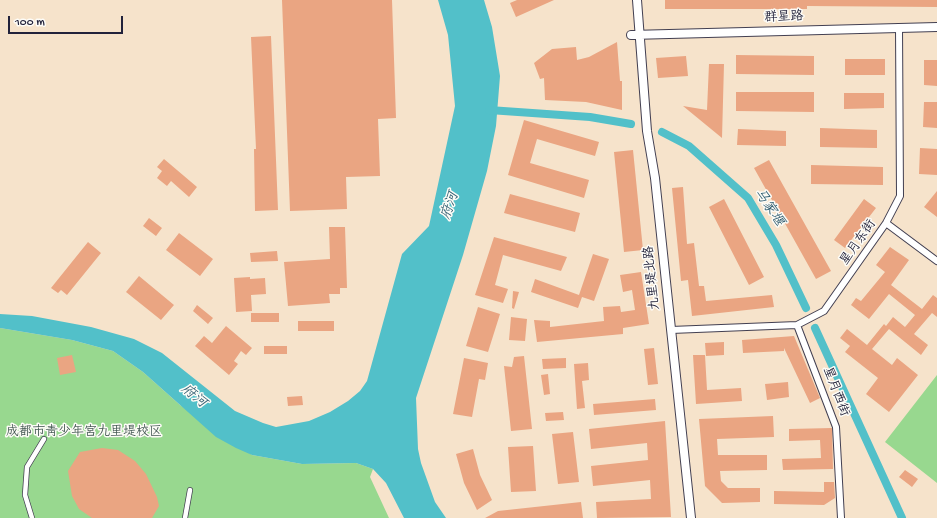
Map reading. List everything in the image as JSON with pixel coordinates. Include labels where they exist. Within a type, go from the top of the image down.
[{"type":"street","name":"九里堤北路","points":[[637,0],[647,131],[655,178],[691,518]]},
{"type":"street","name":"星月东街","points":[[671,330],[797,325],[824,311],[886,223],[900,196],[899,27]]},
{"type":"street","name":"群星路","points":[[631,35],[937,27]]},
{"type":"street","points":[[886,223],[937,261]]},
{"type":"street","name":"星月西街","points":[[797,325],[836,427],[842,518]]},
{"type":"street","points":[[32,518],[25,495],[27,467],[44,439]]},
{"type":"street","points":[[185,518],[190,490]]},
{"type":"green space","name":"成都市青少年宫九里堤校区","points":[[0,328],[72,340],[113,351],[143,372],[180,405],[252,455],[302,464],[356,463],[373,469],[370,477],[389,518],[0,518]]},
{"type":"green space","points":[[937,375],[937,483],[885,442]]},
{"type":"water","name":"府河","points":[[438,0],[484,0],[492,27],[500,76],[496,126],[487,171],[463,255],[416,398],[418,449],[421,463],[435,502],[446,518],[404,518],[386,483],[373,469],[356,463],[302,464],[252,455],[236,448],[216,437],[143,372],[113,351],[72,340],[0,328],[0,314],[32,316],[91,327],[134,339],[162,353],[235,411],[276,427],[309,421],[330,412],[348,401],[360,391],[367,381],[402,254],[429,226],[455,106],[448,35]]},
{"type":"building","points":[[282,0],[392,0],[396,118],[378,119],[380,176],[346,177],[347,209],[290,211]]},
{"type":"building","points":[[517,0],[554,0],[516,17],[510,3]]},
{"type":"building","points":[[665,0],[937,0],[937,7],[807,6],[807,9],[665,9]]},
{"type":"building","points":[[271,36],[278,210],[255,211],[254,149],[256,149],[251,37]]},
{"type":"building","points":[[617,42],[620,81],[622,81],[622,110],[586,102],[545,100],[544,78],[540,79],[534,63],[552,49],[576,47],[577,60],[589,57]]},
{"type":"building","points":[[736,55],[814,56],[814,75],[736,74]]},
{"type":"building","points":[[686,56],[688,76],[658,78],[656,58]]},
{"type":"building","points":[[845,59],[885,59],[885,75],[845,75]]},
{"type":"building","points":[[924,60],[937,60],[937,86],[924,85]]},
{"type":"building","points":[[709,64],[724,64],[722,138],[683,106],[707,110]]},
{"type":"building","points":[[736,92],[814,92],[814,112],[736,111]]},
{"type":"building","points":[[844,93],[884,93],[884,108],[844,109]]},
{"type":"building","points":[[924,102],[937,102],[937,128],[923,127]]},
{"type":"building","points":[[524,120],[599,142],[595,156],[537,139],[530,163],[589,180],[584,198],[508,175]]},
{"type":"building","points":[[820,128],[877,130],[877,148],[820,147]]},
{"type":"building","points":[[738,129],[786,131],[786,146],[737,145]]},
{"type":"building","points":[[920,148],[937,149],[937,175],[919,174]]},
{"type":"building","points":[[633,150],[643,250],[624,252],[614,152]]},
{"type":"building","points":[[164,159],[197,187],[189,197],[171,181],[167,186],[157,178],[162,171],[157,167]]},
{"type":"building","points":[[769,160],[831,271],[816,279],[754,168]]},
{"type":"building","points":[[811,165],[883,167],[883,185],[811,184]]},
{"type":"building","points":[[683,187],[687,244],[694,243],[699,286],[704,286],[706,301],[772,295],[774,307],[692,316],[688,280],[681,281],[672,188]]},
{"type":"building","points":[[937,191],[937,217],[924,207]]},
{"type":"building","points":[[510,194],[580,213],[575,232],[504,213]]},
{"type":"building","points":[[724,199],[764,277],[749,285],[709,207]]},
{"type":"building","points":[[864,199],[876,208],[845,248],[834,240]]},
{"type":"building","points":[[149,218],[162,228],[156,236],[143,226]]},
{"type":"building","points":[[329,227],[345,227],[347,288],[340,288],[340,294],[329,294],[330,303],[288,306],[284,262],[330,259]]},
{"type":"building","points":[[179,233],[213,259],[200,276],[166,250]]},
{"type":"building","points":[[494,237],[567,257],[561,271],[503,255],[495,285],[508,289],[503,303],[475,295]]},
{"type":"building","points":[[88,242],[101,253],[67,295],[61,290],[58,293],[51,288]]},
{"type":"building","points":[[890,247],[909,260],[891,285],[922,309],[933,295],[937,298],[937,317],[932,313],[914,334],[928,345],[921,355],[889,329],[872,349],[892,365],[897,358],[918,375],[889,412],[866,394],[878,378],[845,352],[850,346],[840,338],[847,329],[867,345],[884,324],[886,326],[893,317],[905,327],[915,315],[889,294],[869,319],[851,305],[856,298],[861,301],[885,272],[876,265]]},
{"type":"building","points":[[277,251],[278,261],[251,262],[250,253]]},
{"type":"building","points":[[593,254],[609,259],[594,301],[582,297],[578,308],[531,292],[535,279],[579,295]]},
{"type":"building","points":[[641,272],[649,324],[623,328],[623,334],[537,342],[534,320],[550,321],[550,327],[604,321],[603,307],[620,306],[621,312],[635,310],[632,290],[623,292],[620,275]]},
{"type":"building","points":[[139,276],[174,305],[161,320],[126,292]]},
{"type":"building","points":[[250,277],[250,279],[265,278],[266,294],[251,295],[252,311],[236,312],[234,278]]},
{"type":"building","points":[[513,291],[519,292],[514,309],[512,308]]},
{"type":"building","points":[[197,305],[213,318],[208,324],[193,311]]},
{"type":"building","points":[[478,307],[500,314],[488,352],[466,346]]},
{"type":"building","points":[[251,313],[279,313],[279,322],[251,322]]},
{"type":"building","points":[[511,317],[527,319],[525,341],[509,340]]},
{"type":"building","points":[[298,321],[334,321],[334,331],[298,331]]},
{"type":"building","points":[[226,326],[252,348],[246,355],[241,351],[234,361],[238,364],[229,375],[195,346],[204,336],[212,343]]},
{"type":"building","points":[[794,336],[820,398],[810,403],[784,348],[784,351],[743,353],[742,340]]},
{"type":"building","points":[[724,342],[724,355],[706,356],[705,343]]},
{"type":"building","points":[[264,346],[287,346],[287,354],[264,354]]},
{"type":"building","points":[[654,348],[658,384],[648,385],[644,349]]},
{"type":"building","points":[[72,355],[76,372],[60,375],[57,358]]},
{"type":"building","points":[[693,355],[705,355],[707,390],[741,388],[742,401],[696,404]]},
{"type":"building","points":[[524,356],[532,429],[511,431],[504,366],[512,367],[514,357]]},
{"type":"building","points":[[464,358],[488,363],[485,380],[479,379],[472,417],[453,414]]},
{"type":"building","points":[[566,358],[566,368],[543,369],[542,359]]},
{"type":"building","points":[[588,363],[589,380],[582,381],[585,408],[577,409],[574,364]]},
{"type":"building","points":[[548,374],[550,394],[544,395],[541,375]]},
{"type":"building","points":[[788,382],[789,397],[767,400],[765,384]]},
{"type":"building","points":[[302,396],[303,405],[288,406],[287,397]]},
{"type":"building","points":[[655,399],[656,410],[594,415],[593,404]]},
{"type":"building","points":[[563,412],[564,420],[546,421],[545,413]]},
{"type":"building","points":[[773,416],[774,437],[717,439],[718,455],[767,455],[767,470],[720,471],[721,481],[728,488],[760,488],[760,502],[722,503],[705,486],[699,419]]},
{"type":"building","points":[[665,421],[671,517],[597,518],[596,502],[651,499],[650,480],[593,486],[591,466],[648,460],[647,443],[591,449],[589,429]]},
{"type":"building","points":[[832,428],[833,469],[783,470],[782,459],[821,458],[820,440],[789,441],[789,429]]},
{"type":"building","points":[[573,432],[579,482],[558,484],[552,434]]},
{"type":"building","points":[[533,446],[536,491],[511,492],[508,447]]},
{"type":"building","points":[[102,448],[118,450],[135,461],[146,474],[157,497],[159,506],[152,518],[92,518],[79,509],[72,496],[68,471],[80,452]]},
{"type":"building","points":[[473,449],[480,475],[492,500],[477,510],[464,483],[456,454]]},
{"type":"building","points":[[905,470],[918,479],[912,487],[899,477]]},
{"type":"building","points":[[824,482],[834,482],[835,498],[824,505],[774,504],[774,491],[824,492]]},
{"type":"building","points":[[581,502],[583,518],[485,518],[498,511]]},
{"type":"waterway","name":"马家堰","points":[[489,110],[590,117],[631,124]]},
{"type":"waterway","name":"马家堰","points":[[662,132],[689,146],[748,198],[776,245],[806,308]]},
{"type":"waterway","name":"马家堰","points":[[815,328],[902,518]]}]
